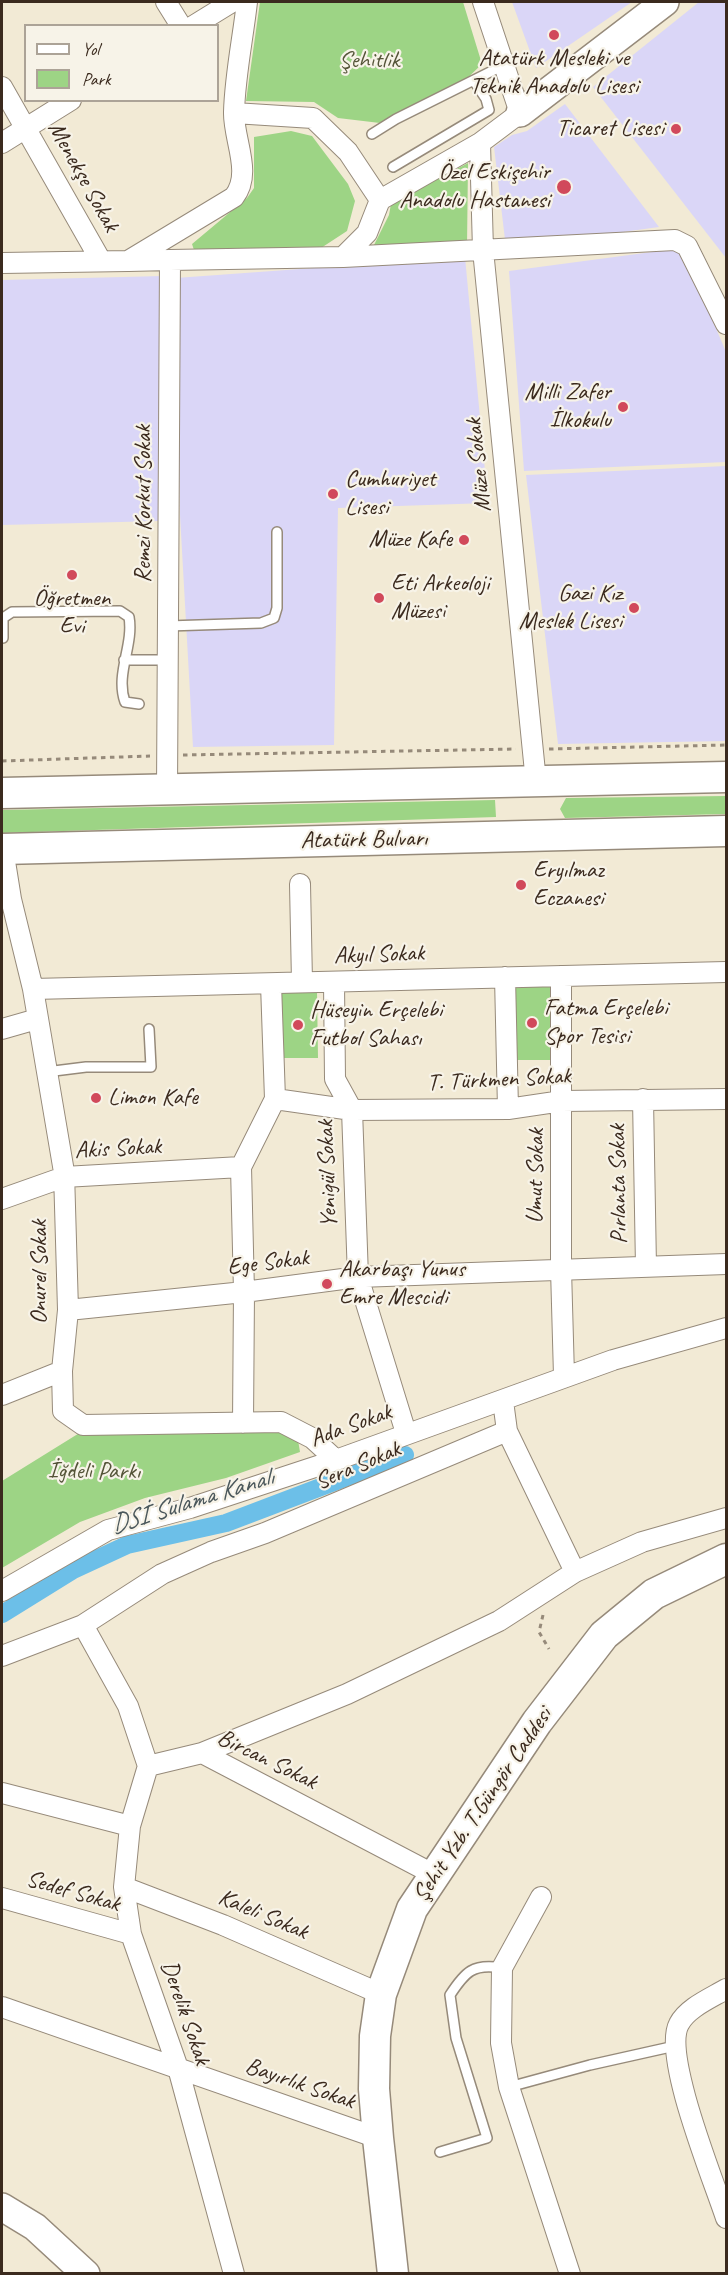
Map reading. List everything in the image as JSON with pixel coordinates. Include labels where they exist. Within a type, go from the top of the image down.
[{"type":"main road","points":[[520,113],[664,2]]},
{"type":"main road","points":[[2,793],[726,777]]},
{"type":"main road","name":"Atatürk Bulvarı","points":[[2,849],[726,831]]},
{"type":"main road","name":"Şehit Yzb. T.Güngör Caddesi","points":[[393,2274],[374,2089],[375,2036],[381,1994],[412,1909],[433,1874],[537,1722],[604,1635],[654,1594],[726,1559]]},
{"type":"main road","points":[[2,2207],[35,2227],[83,2272]]},
{"type":"street","points":[[166,2],[180,24]]},
{"type":"street","points":[[196,24],[232,2]]},
{"type":"street","points":[[128,261],[234,197],[241,187],[242,175],[234,113],[247,2]]},
{"type":"street","points":[[380,200],[480,143],[520,113],[483,2]]},
{"type":"street","name":"Menekşe Sokak","points":[[2,87],[101,261]]},
{"type":"street","points":[[2,143],[68,102]]},
{"type":"street","points":[[234,113],[313,118],[348,152],[380,200],[377,213],[367,233],[343,257]]},
{"type":"street","name":"Müze Sokak","points":[[480,143],[483,250],[536,782]]},
{"type":"street","points":[[2,263],[343,257],[675,240],[687,246],[723,311]]},
{"type":"street","name":"Remzi Korkut Sokak","points":[[167,790],[170,260]]},
{"type":"street","name":"Onurel Sokak","points":[[2,849],[6,899],[33,989],[64,1177],[68,1310],[62,1371],[63,1411],[83,1425],[281,1422],[312,1438],[336,1460]]},
{"type":"street","points":[[300,884],[302,982]]},
{"type":"street","name":"Akyıl Sokak","points":[[33,989],[726,972]]},
{"type":"street","name":"Umut Sokak","points":[[561,976],[561,1269],[564,1377]]},
{"type":"street","points":[[505,977],[508,1109]]},
{"type":"street","name":"Yenigül Sokak","points":[[334,982],[335,1079],[352,1110],[358,1276],[406,1433]]},
{"type":"street","points":[[243,1423],[244,1292],[241,1167],[275,1099],[271,984]]},
{"type":"street","points":[[2,1029],[37,1019]]},
{"type":"street","name":"T. Türkmen Sokak","points":[[275,1099],[352,1110],[508,1109],[562,1101],[726,1099]]},
{"type":"street","name":"Pırlanta Sokak","points":[[643,1099],[646,1267]]},
{"type":"street","name":"Akis Sokak","points":[[2,1199],[64,1177],[241,1167]]},
{"type":"street","name":"Ege Sokak","points":[[68,1310],[244,1292],[358,1276],[726,1264]]},
{"type":"street","name":"Ada Sokak","points":[[2,1591],[108,1530],[190,1508],[336,1460],[613,1360],[726,1328]]},
{"type":"street","points":[[2,1395],[62,1371]]},
{"type":"street","points":[[503,1401],[507,1431],[574,1572]]},
{"type":"street","name":"Sera Sokak","points":[[2,1656],[83,1625],[162,1574],[507,1431]]},
{"type":"street","points":[[202,1753],[347,1694],[498,1621],[574,1572],[642,1542],[726,1518]]},
{"type":"street","points":[[83,1625],[128,1706],[148,1766]]},
{"type":"street","name":"Bircan Sokak","points":[[148,1766],[202,1753],[433,1874]]},
{"type":"street","name":"Derelik Sokak","points":[[148,1766],[130,1826],[124,1887],[131,1934],[178,2068],[234,2274]]},
{"type":"street","points":[[2,1792],[130,1826]]},
{"type":"street","name":"Kaleli Sokak","points":[[124,1887],[223,1925],[381,1994]]},
{"type":"street","points":[[541,1897],[502,1968],[501,2043],[509,2087],[570,2274]]},
{"type":"street","name":"Sedef Sokak","points":[[2,1898],[131,1934]]},
{"type":"street","points":[[726,1989],[697,2006],[679,2024],[675,2046],[679,2077],[726,2218]]},
{"type":"street","name":"Bayırlık Sokak","points":[[2,2007],[378,2138]]},
{"type":"lane","points":[[372,134],[396,119],[504,65]]},
{"type":"lane","points":[[393,167],[489,110],[486,99],[474,81]]},
{"type":"lane","points":[[168,626],[261,623],[274,618],[277,608],[277,532]]},
{"type":"lane","points":[[3,638],[3,618],[12,612],[120,611],[129,617],[131,627],[124,660],[122,692],[126,702],[139,704]]},
{"type":"lane","points":[[124,660],[168,660]]},
{"type":"lane","points":[[46,1072],[86,1067],[151,1067],[149,1029]]},
{"type":"lane","points":[[440,2152],[487,2138],[456,2038],[450,1995],[463,1975],[484,1965],[502,1968]]},
{"type":"lane","points":[[509,2087],[590,2065],[675,2046]]},
{"type":"path","points":[[2,761],[167,755],[726,745]]},
{"type":"path","points":[[546,1610],[539,1632],[549,1649]]},
{"type":"shaded area","name":"Atatürk Mesleki ve Teknik Anadolu Lisesi","points":[[512,2],[632,2],[536,68]]},
{"type":"shaded area","name":"Ticaret Lisesi","points":[[699,2],[726,2],[726,258],[593,87]]},
{"type":"shaded area","name":"Özel Eskişehir Anadolu Hastanesi","points":[[565,104],[659,227],[506,248],[494,147],[512,135],[527,131]]},
{"type":"shaded area","name":"Milli Zafer İlkokulu","points":[[682,248],[726,352],[726,462],[524,471],[509,271]]},
{"type":"shaded area","name":"Cumhuriyet Lisesi","points":[[465,257],[488,503],[338,508],[334,745],[193,747],[180,515],[176,278]]},
{"type":"shaded area","points":[[163,276],[160,521],[2,525],[2,280]]},
{"type":"shaded area","name":"Gazi Kız Meslek Lisesi","points":[[726,466],[726,741],[558,744],[526,475]]},
{"type":"green space","name":"Şehitlik","points":[[260,2],[463,2],[482,64],[453,92],[380,123],[338,118],[314,102],[246,101]]},
{"type":"green space","points":[[291,131],[312,136],[348,184],[355,201],[347,231],[321,248],[194,250],[192,244],[247,198],[254,188],[254,137]]},
{"type":"green space","points":[[468,163],[467,246],[373,247],[389,215],[391,204]]},
{"type":"green space","points":[[726,796],[726,814],[565,818],[560,809],[566,798]]},
{"type":"green space","points":[[495,800],[496,817],[2,833],[2,810]]},
{"type":"green space","name":"Fatma Erçelebi Spor Tesisi","points":[[514,986],[550,986],[550,1060],[515,1060]]},
{"type":"green space","name":"Hüseyin Erçelebi Futbol Sahası","points":[[317,992],[318,1058],[280,1058],[278,993]]},
{"type":"green space","name":"İğdeli Parkı","points":[[275,1427],[297,1434],[300,1452],[226,1478],[145,1498],[80,1522],[2,1568],[2,1481],[81,1432]]},
{"type":"waterway","name":"DSİ Sulama Kanalı","points":[[2,1614],[73,1570],[127,1545],[226,1523],[405,1455]]},
{"type":"place","name":"Atatürk Mesleki ve Teknik Anadolu Lisesi","points":[[554,35]]},
{"type":"place","name":"Ticaret Lisesi","points":[[676,129]]},
{"type":"place","name":"Özel Eskişehir Anadolu Hastanesi","points":[[564,187]]},
{"type":"place","name":"Milli Zafer İlkokulu","points":[[623,407]]},
{"type":"place","name":"Cumhuriyet Lisesi","points":[[333,494]]},
{"type":"place","name":"Müze Kafe","points":[[464,540]]},
{"type":"place","name":"Öğretmen Evi","points":[[72,575]]},
{"type":"place","name":"Eti Arkeoloji Müzesi","points":[[379,598]]},
{"type":"place","name":"Gazi Kız Meslek Lisesi","points":[[634,608]]},
{"type":"place","name":"Eryılmaz Eczanesi","points":[[521,885]]},
{"type":"place","name":"Fatma Erçelebi Spor Tesisi","points":[[532,1023]]},
{"type":"place","name":"Hüseyin Erçelebi Futbol Sahası","points":[[298,1025]]},
{"type":"place","name":"Limon Kafe","points":[[96,1098]]},
{"type":"place","name":"Akarbaşı Yunus Emre Mescidi","points":[[327,1284]]}]
